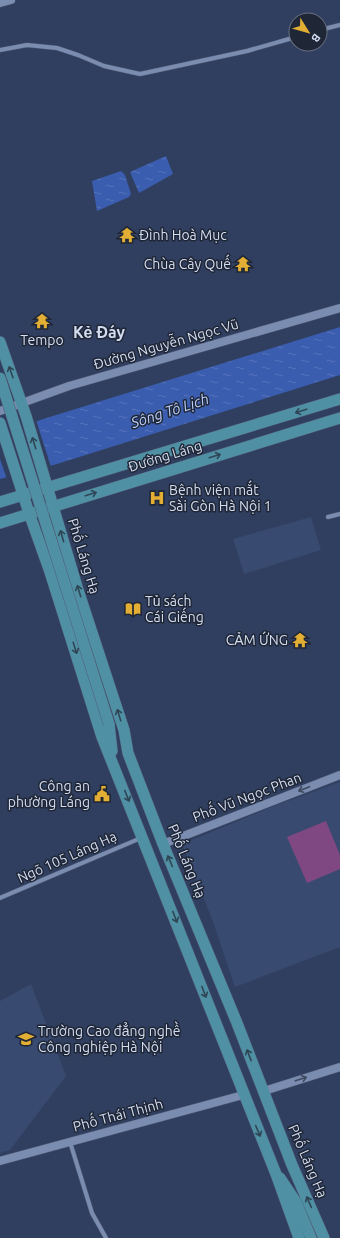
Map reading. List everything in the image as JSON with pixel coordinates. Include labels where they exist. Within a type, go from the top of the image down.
[{"type":"main road","name":"Phố Láng Hạ","points":[[1,348],[26,416],[54,505],[71,566],[124,730],[128,753],[163,844],[264,1091],[292,1166],[324,1238]]},
{"type":"main road","points":[[0,378],[110,724],[128,753]]},
{"type":"main road","name":"Đường Láng","points":[[0,502],[219,437],[340,399]]},
{"type":"main road","name":"Đường Láng","points":[[0,523],[54,505],[340,418]]},
{"type":"main road","points":[[0,424],[50,572],[102,737],[276,1174],[299,1238]]},
{"type":"main road","points":[[50,572],[71,566]]},
{"type":"main road","points":[[110,724],[112,760]]},
{"type":"main road","points":[[190,956],[207,949]]},
{"type":"main road","points":[[292,1166],[291,1180],[296,1202]]},
{"type":"main road","points":[[276,1174],[285,1183],[296,1202],[311,1238]]},
{"type":"street","points":[[0,3],[11,0]]},
{"type":"street","points":[[328,28],[340,25]]},
{"type":"street","points":[[0,50],[27,45],[57,48],[104,66],[140,74],[247,51],[288,39]]},
{"type":"street","name":"Đường Nguyễn Ngọc Vũ","points":[[0,411],[69,386],[340,308]]},
{"type":"street","points":[[328,517],[340,514]]},
{"type":"street","name":"Phố Vũ Ngọc Phan","points":[[163,844],[340,775]]},
{"type":"street","name":"Ngõ 105 Láng Hạ","points":[[0,898],[143,837]]},
{"type":"street","points":[[264,1091],[340,1067]]},
{"type":"street","name":"Phố Thái Thịnh","points":[[0,1161],[243,1094]]},
{"type":"street","points":[[70,1142],[92,1213],[106,1238]]},
{"type":"shaded area","points":[[311,517],[321,550],[244,574],[233,539]]},
{"type":"shaded area","points":[[340,782],[340,947],[235,987],[212,919],[182,844],[274,806]]},
{"type":"shaded area","points":[[326,821],[340,855],[340,869],[307,883],[287,837]]},
{"type":"shaded area","name":"Trường Cao đẳng nghề Công nghiệp Hà Nội","points":[[31,984],[66,1076],[10,1150],[0,1153],[0,1001]]},
{"type":"water","points":[[166,156],[173,174],[139,193],[130,172]]},
{"type":"water","points":[[121,171],[125,175],[131,194],[129,197],[97,211],[92,181]]},
{"type":"water","name":"Sông Tô Lịch","points":[[340,327],[340,375],[57,464],[0,479],[0,437],[40,420]]},
{"type":"pier","points":[[36,420],[51,467],[7,479],[0,459],[0,434]]},
{"type":"place","name":"Đình Hoà Mục","points":[[127,235]]},
{"type":"place","name":"Chùa Cây Quế","points":[[243,264]]},
{"type":"place","name":"Tempo","points":[[42,321]]},
{"type":"place","name":"Bệnh viện mắt Sài Gòn Hà Nội 1","points":[[157,498]]},
{"type":"place","name":"Tủ sách Cái Giếng","points":[[133,609]]},
{"type":"place","name":"CẢM ỨNG","points":[[300,640]]},
{"type":"place","name":"Công an phường Láng","points":[[102,794]]},
{"type":"place","name":"Trường Cao đẳng nghề Công nghiệp Hà Nội","points":[[26,1039]]},
{"type":"district","name":"Kẻ Đáy","points":[[99,332]]}]
